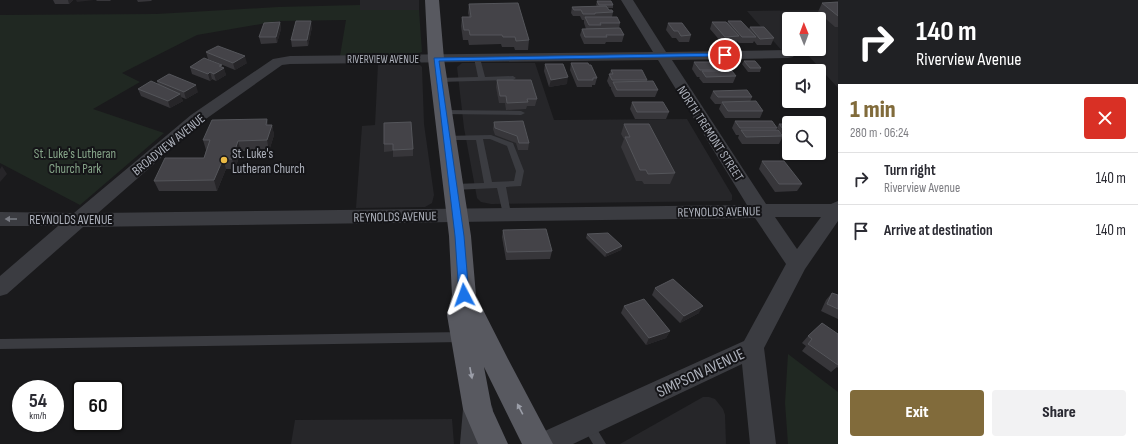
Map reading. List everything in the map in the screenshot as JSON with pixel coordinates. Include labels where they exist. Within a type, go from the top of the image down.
[{"type":"main road","points":[[432,0],[436,59],[457,215],[464,295],[460,315],[463,337],[478,409],[493,444]]},
{"type":"main road","points":[[464,295],[498,368],[538,444]]},
{"type":"street","name":"NORTH TREMONT STREET","points":[[627,0],[760,210],[797,264]]},
{"type":"street","name":"RIVERVIEW AVENUE","points":[[290,60],[782,54]]},
{"type":"street","name":"BROADVIEW AVENUE","points":[[0,288],[197,118],[278,62],[290,60]]},
{"type":"street","name":"REYNOLDS AVENUE","points":[[0,219],[78,220],[837,209]]},
{"type":"street","name":"SIMPSON AVENUE","points":[[545,444],[752,348],[797,264],[837,209]]},
{"type":"street","points":[[752,348],[763,444]]},
{"type":"street","points":[[475,444],[478,409]]},
{"type":"lane","points":[[477,58],[482,79]]},
{"type":"lane","points":[[439,80],[513,78]]},
{"type":"lane","points":[[443,112],[478,111],[521,113]]},
{"type":"lane","points":[[479,137],[489,186]]},
{"type":"lane","points":[[446,138],[491,137],[510,145],[520,171],[518,184],[453,187]]},
{"type":"lane","points":[[501,185],[507,214]]},
{"type":"lane","points":[[0,344],[463,337]]},
{"type":"lane","points":[[587,424],[600,444]]},
{"type":"shaded area","points":[[360,0],[419,0],[419,10],[360,10]]},
{"type":"shaded area","points":[[838,10],[838,88],[826,75],[826,64],[816,64],[809,56],[826,56],[826,12],[782,12],[782,51],[747,11]]},
{"type":"shaded area","points":[[462,63],[535,63],[554,120],[687,119],[732,195],[732,200],[491,204],[481,202],[477,198],[464,128],[457,67]]},
{"type":"shaded area","points":[[378,64],[419,64],[422,67],[424,124],[434,195],[432,203],[425,207],[356,208],[362,126],[375,125]]},
{"type":"shaded area","points":[[703,397],[715,399],[723,409],[725,415],[726,444],[620,444]]},
{"type":"shaded area","points":[[452,419],[454,444],[291,444],[295,420]]},
{"type":"green space","name":"St. Luke's Lutheran Church Park","points":[[360,5],[360,10],[419,10],[422,52],[409,56],[340,56],[346,20],[278,21],[197,35],[122,73],[140,82],[93,109],[164,133],[80,205],[0,163],[0,15],[156,14],[278,7]]},
{"type":"green space","points":[[788,354],[838,392],[838,444],[788,444],[785,403]]},
{"type":"building","points":[[597,1],[611,1],[613,5],[599,5]]},
{"type":"building","points":[[838,2],[838,16],[822,3]]},
{"type":"building","points":[[518,3],[529,40],[516,41],[515,37],[503,37],[502,35],[470,35],[469,30],[464,30],[462,17],[471,17],[469,4]]},
{"type":"building","points":[[606,6],[613,12],[583,14],[581,10],[574,10],[572,7]]},
{"type":"building","points":[[585,17],[617,17],[620,23],[600,23],[601,25],[589,25]]},
{"type":"building","points":[[296,21],[311,21],[307,40],[291,40]]},
{"type":"building","points":[[728,21],[741,21],[756,37],[742,37]]},
{"type":"building","points":[[280,22],[276,37],[259,37],[264,23]]},
{"type":"building","points":[[712,22],[726,22],[739,36],[725,37]]},
{"type":"building","points":[[668,23],[682,23],[691,35],[681,36],[678,31],[674,31]]},
{"type":"building","points":[[750,27],[764,27],[774,38],[760,39]]},
{"type":"building","points":[[620,28],[624,35],[606,35],[607,37],[585,37],[582,29]]},
{"type":"building","points":[[218,46],[245,56],[233,63],[206,52]]},
{"type":"building","points":[[204,58],[222,65],[219,66],[224,68],[214,74],[210,72],[208,74],[190,67]]},
{"type":"building","points":[[744,61],[755,61],[761,68],[750,68]]},
{"type":"building","points":[[694,62],[728,62],[732,68],[728,68],[729,70],[700,70]]},
{"type":"building","points":[[571,63],[588,63],[591,65],[597,78],[593,78],[593,80],[578,80]]},
{"type":"building","points":[[545,64],[563,64],[568,77],[551,80]]},
{"type":"building","points":[[611,70],[642,70],[647,80],[612,80],[609,74],[613,74]]},
{"type":"building","points":[[702,71],[732,71],[736,76],[706,77]]},
{"type":"building","points":[[169,74],[196,85],[184,92],[157,81]]},
{"type":"building","points":[[497,80],[531,80],[537,99],[527,99],[528,102],[507,103],[506,96],[500,96]]},
{"type":"building","points":[[151,81],[180,94],[168,101],[138,89]]},
{"type":"building","points":[[653,81],[658,90],[617,90],[613,82]]},
{"type":"building","points":[[747,90],[752,97],[718,97],[713,91]]},
{"type":"building","points":[[756,101],[763,111],[728,111],[722,102]]},
{"type":"building","points":[[632,102],[663,102],[669,112],[637,112]]},
{"type":"building","points":[[267,119],[266,125],[272,125],[267,140],[238,141],[232,159],[223,159],[214,180],[154,181],[165,158],[204,158],[210,140],[203,140],[212,120]]},
{"type":"building","points":[[523,121],[529,143],[519,143],[517,136],[495,128],[494,122]]},
{"type":"building","points":[[735,121],[772,121],[777,128],[740,128]]},
{"type":"building","points":[[411,122],[413,149],[393,150],[393,144],[384,144],[384,123]]},
{"type":"building","points":[[624,124],[649,124],[675,173],[648,174],[646,170],[640,170],[625,137],[630,137]]},
{"type":"building","points":[[741,130],[778,130],[782,135],[782,136],[746,137]]},
{"type":"building","points":[[762,161],[784,161],[802,184],[779,184]]},
{"type":"building","points":[[546,229],[552,251],[507,252],[503,230]]},
{"type":"building","points":[[608,233],[622,246],[607,253],[587,234]]},
{"type":"building","points":[[673,279],[703,306],[684,316],[655,288]]},
{"type":"building","points":[[832,293],[838,295],[838,309],[827,304]]},
{"type":"building","points":[[644,299],[670,331],[649,338],[624,306]]},
{"type":"building","points":[[822,323],[838,334],[838,365],[808,344],[812,339],[808,336]]},
{"type":"place","name":"St. Luke's Lutheran Church","points":[[224,160]]},
{"type":"route","points":[[464,295],[460,236],[436,59],[725,55]]}]
